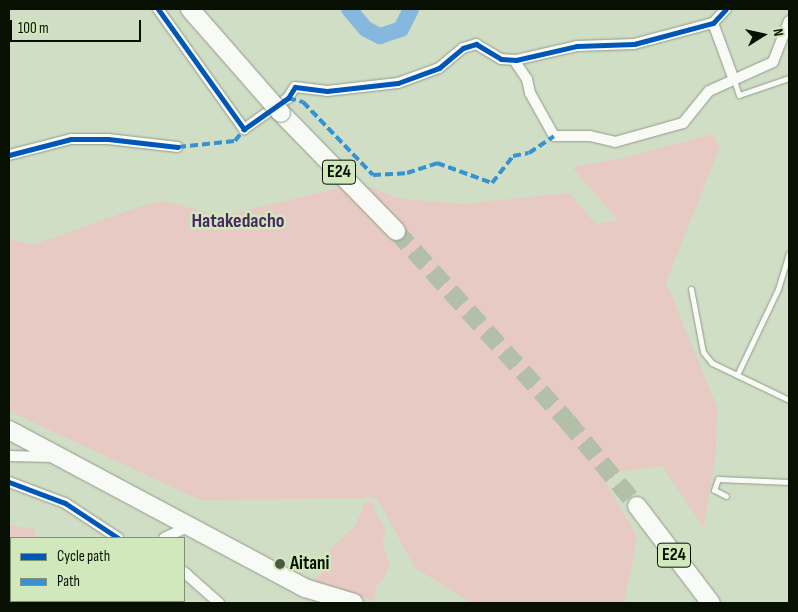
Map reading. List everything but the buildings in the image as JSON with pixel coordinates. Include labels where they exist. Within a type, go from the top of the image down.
[{"type":"highway","name":"E24","points":[[190,9],[281,113],[396,231]]},
{"type":"highway","points":[[9,430],[305,588],[354,603]]},
{"type":"highway","name":"E24","points":[[637,506],[711,603]]},
{"type":"street","points":[[158,9],[244,129],[288,98],[295,87],[327,91],[398,83],[440,68],[462,48],[476,44],[501,59],[514,60],[577,46],[634,44],[713,23],[726,9]]},
{"type":"street","points":[[514,60],[527,79],[530,93],[554,136],[590,136],[615,142],[683,123],[709,91],[773,62],[789,21]]},
{"type":"street","points":[[713,23],[734,80]]},
{"type":"street","points":[[9,155],[71,139],[108,139],[178,147]]},
{"type":"street","points":[[9,456],[61,458]]},
{"type":"street","points":[[9,482],[65,503],[116,537]]},
{"type":"street","points":[[166,537],[188,527]]},
{"type":"street","points":[[185,573],[219,603]]},
{"type":"lane","points":[[734,80],[739,95],[789,78]]},
{"type":"lane","points":[[737,375],[778,289],[789,254]]},
{"type":"lane","points":[[691,289],[703,352],[712,363],[789,400]]},
{"type":"lane","points":[[726,496],[714,490],[718,479],[789,482]]},
{"type":"shaded area","points":[[713,134],[719,149],[666,282],[717,407],[716,449],[704,528],[662,466],[601,474],[637,536],[624,603],[472,603],[415,568],[377,498],[200,500],[9,411],[9,239],[33,245],[144,205],[165,201],[222,216],[360,183],[397,198],[461,204],[569,193],[596,224],[618,220],[572,167],[620,159]]},
{"type":"shaded area","points":[[365,502],[373,502],[376,514],[386,529],[382,542],[390,564],[384,578],[376,586],[374,601],[313,580],[321,574],[330,550],[356,525]]},
{"type":"shaded area","points":[[9,525],[36,530],[34,537],[10,537],[10,602],[15,603],[9,603]]},
{"type":"waterway","points":[[349,9],[366,29],[380,36],[401,29],[411,9]]},
{"type":"tunnel","points":[[396,231],[567,421],[637,506]]},
{"type":"marked path","points":[[288,98],[303,102],[373,175],[407,173],[437,163],[492,183],[513,156],[529,153],[554,136]]},
{"type":"marked path","points":[[178,147],[235,141],[244,129]]},
{"type":"cycle path","points":[[158,9],[244,129],[288,98],[295,87],[327,91],[398,83],[439,68],[463,48],[476,44],[501,59],[516,60],[577,46],[634,44],[713,23],[726,9]]},
{"type":"cycle path","points":[[9,155],[71,139],[108,139],[178,147]]},
{"type":"cycle path","points":[[9,482],[65,503],[116,537]]},
{"type":"place","name":"Aitani","points":[[280,564]]},
{"type":"district","name":"Hatakedacho","points":[[238,221]]}]
